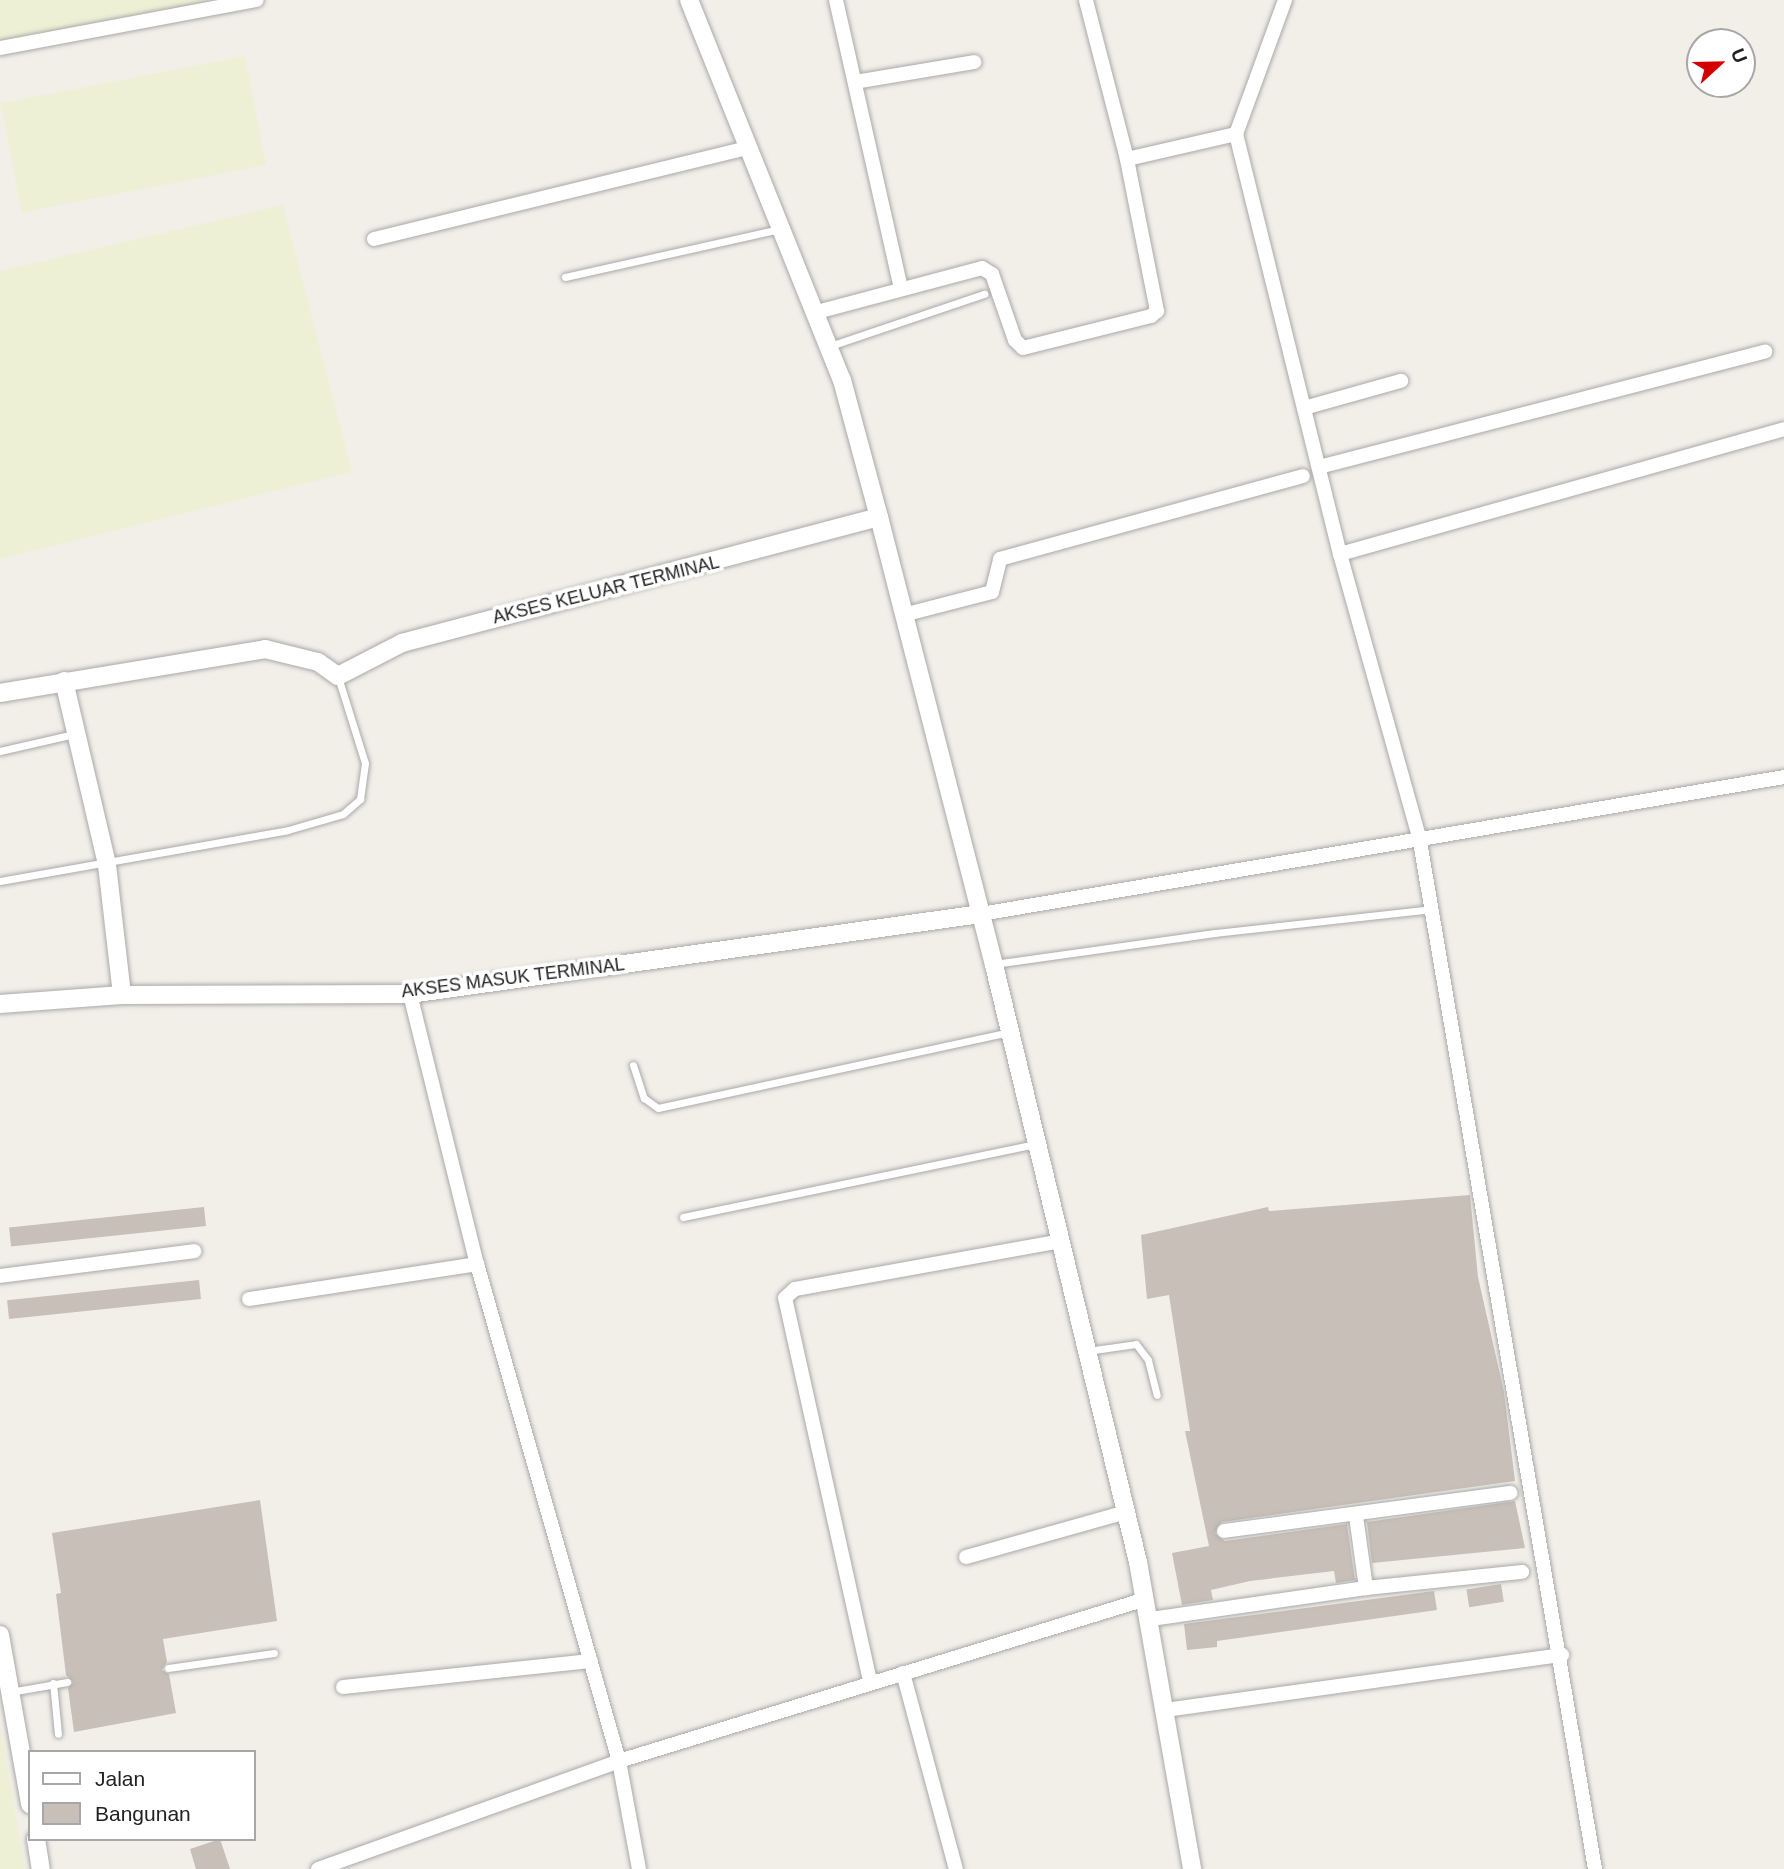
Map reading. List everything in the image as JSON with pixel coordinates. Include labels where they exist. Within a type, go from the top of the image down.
[{"type":"street","points":[[0,48],[257,0]]},
{"type":"street","points":[[689,0],[746,148],[817,312],[879,517],[994,965],[1151,1619],[1192,1869]]},
{"type":"street","points":[[836,0],[901,289]]},
{"type":"street","points":[[817,312],[988,269],[1015,340],[1023,348],[1151,316],[1158,302],[1127,159],[1086,0]]},
{"type":"street","points":[[1285,0],[1236,134],[1340,554],[1419,836],[1562,1655],[1595,1869]]},
{"type":"street","points":[[855,82],[974,62]]},
{"type":"street","points":[[1127,159],[1236,134]]},
{"type":"street","points":[[374,239],[746,148]]},
{"type":"street","points":[[1318,467],[1765,352]]},
{"type":"street","points":[[1304,408],[1401,381]]},
{"type":"street","points":[[1340,554],[1784,429]]},
{"type":"street","points":[[903,615],[992,592],[1000,559],[1303,476]]},
{"type":"street","name":"AKSES KELUAR TERMINAL","points":[[338,677],[401,643],[879,517]]},
{"type":"street","points":[[0,693],[265,649],[317,662],[338,677]]},
{"type":"street","points":[[64,681],[107,865],[122,995]]},
{"type":"street","points":[[981,914],[1419,836],[1784,777]]},
{"type":"street","name":"AKSES MASUK TERMINAL","points":[[0,1003],[122,995],[410,994],[981,914]]},
{"type":"street","points":[[410,994],[477,1264],[619,1761],[639,1869]]},
{"type":"street","points":[[870,1681],[785,1298],[795,1289],[1061,1241]]},
{"type":"street","points":[[0,1276],[194,1251]]},
{"type":"street","points":[[249,1299],[477,1264]]},
{"type":"street","points":[[1224,1531],[1356,1516],[1510,1493]]},
{"type":"street","points":[[967,1557],[1126,1512]]},
{"type":"street","points":[[1356,1516],[1367,1588]]},
{"type":"street","points":[[1151,1619],[1367,1588],[1522,1572]]},
{"type":"street","points":[[318,1869],[619,1761],[870,1681],[1146,1599]]},
{"type":"street","points":[[0,1635],[28,1793]]},
{"type":"street","points":[[1165,1710],[1562,1655]]},
{"type":"street","points":[[343,1687],[591,1661]]},
{"type":"street","points":[[903,1673],[956,1869]]},
{"type":"street","points":[[36,1841],[41,1869]]},
{"type":"lane","points":[[565,277],[780,229]]},
{"type":"lane","points":[[829,346],[984,294]]},
{"type":"lane","points":[[0,881],[107,865],[289,830],[344,814],[360,799],[365,763],[338,677]]},
{"type":"lane","points":[[0,751],[76,733]]},
{"type":"lane","points":[[994,965],[1214,933],[1432,909]]},
{"type":"lane","points":[[633,1065],[644,1098],[658,1108],[1010,1032]]},
{"type":"lane","points":[[682,1217],[1037,1144]]},
{"type":"lane","points":[[1086,1351],[1136,1344],[1148,1360],[1157,1395]]},
{"type":"lane","points":[[168,1668],[274,1653]]},
{"type":"lane","points":[[10,1692],[67,1682]]},
{"type":"lane","points":[[53,1683],[58,1734]]},
{"type":"green space","points":[[0,0],[253,0],[255,8],[0,47]]},
{"type":"green space","points":[[245,56],[266,165],[22,212],[1,104]]},
{"type":"green space","points":[[283,205],[352,472],[0,559],[0,271]]},
{"type":"green space","points":[[0,1724],[25,1869],[0,1869]]},
{"type":"building","points":[[1470,1195],[1478,1277],[1504,1392],[1515,1481],[1222,1522],[1215,1533],[1225,1541],[1347,1524],[1355,1580],[1336,1583],[1334,1571],[1250,1581],[1211,1590],[1213,1600],[1182,1605],[1172,1553],[1209,1546],[1185,1431],[1190,1431],[1169,1295],[1147,1299],[1141,1235],[1268,1207],[1269,1211]]},
{"type":"building","points":[[204,1207],[206,1226],[11,1246],[9,1227]]},
{"type":"building","points":[[199,1280],[201,1299],[9,1319],[7,1300]]},
{"type":"building","points":[[260,1500],[277,1621],[163,1639],[167,1662],[162,1670],[169,1674],[176,1713],[74,1732],[68,1688],[73,1682],[66,1675],[56,1594],[61,1593],[52,1533]]},
{"type":"building","points":[[1515,1501],[1525,1548],[1372,1563],[1367,1522]]},
{"type":"building","points":[[1501,1584],[1504,1602],[1469,1607],[1466,1589]]},
{"type":"building","points":[[1434,1591],[1437,1610],[1217,1641],[1217,1647],[1187,1650],[1184,1624]]},
{"type":"building","points":[[221,1841],[230,1869],[196,1869],[190,1849]]}]
